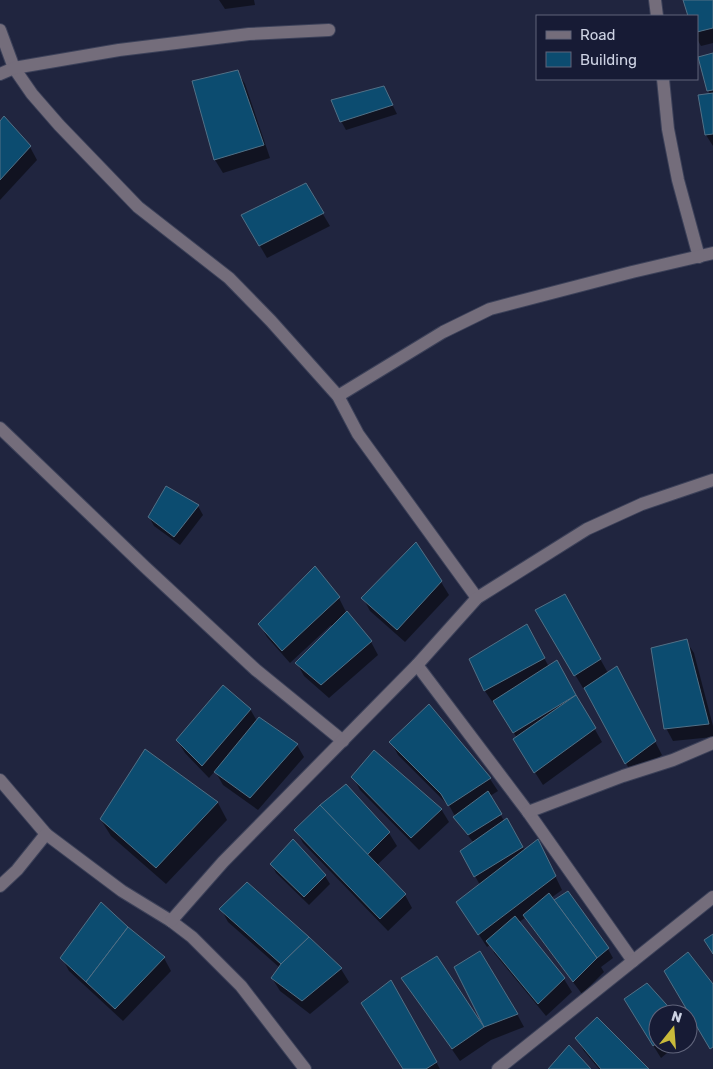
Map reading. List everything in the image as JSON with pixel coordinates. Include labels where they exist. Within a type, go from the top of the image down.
[{"type":"street","points":[[656,0],[657,15]]},
{"type":"street","points":[[0,30],[14,68],[32,94],[59,125],[138,207],[229,278],[271,321],[338,396],[358,434],[477,598]]},
{"type":"street","points":[[0,74],[14,68],[119,50],[230,36],[329,30]]},
{"type":"street","points":[[663,80],[668,129],[678,180],[699,257]]},
{"type":"street","points":[[338,396],[443,332],[490,309],[713,253]]},
{"type":"street","points":[[0,428],[144,567],[256,670],[343,741]]},
{"type":"street","points":[[170,921],[223,862],[417,665],[477,598],[586,529],[642,504],[713,480]]},
{"type":"street","points":[[417,665],[528,812],[633,961]]},
{"type":"street","points":[[528,812],[623,776],[673,760],[713,743]]},
{"type":"street","points":[[0,780],[46,834],[122,891],[192,937],[241,986],[305,1069]]},
{"type":"street","points":[[0,886],[17,870],[46,834]]},
{"type":"street","points":[[498,1069],[713,897]]},
{"type":"building","points":[[683,0],[713,0],[713,28],[698,32],[698,15],[688,15]]},
{"type":"building","points":[[713,53],[713,90],[707,91],[698,57]]},
{"type":"building","points":[[238,70],[264,145],[214,160],[192,81]]},
{"type":"building","points":[[384,86],[393,105],[340,122],[331,100]]},
{"type":"building","points":[[713,93],[713,134],[705,135],[698,95]]},
{"type":"building","points":[[4,116],[31,146],[0,180],[0,121]]},
{"type":"building","points":[[306,183],[324,213],[259,246],[241,215]]},
{"type":"building","points":[[166,486],[199,505],[174,537],[148,517]]},
{"type":"building","points":[[416,542],[442,581],[397,630],[361,598]]},
{"type":"building","points":[[315,566],[340,597],[282,651],[258,624]]},
{"type":"building","points":[[565,594],[601,659],[574,676],[535,610]]},
{"type":"building","points":[[347,611],[372,641],[321,685],[295,663]]},
{"type":"building","points":[[527,624],[545,658],[484,691],[469,659]]},
{"type":"building","points":[[687,639],[709,724],[664,729],[651,648]]},
{"type":"building","points":[[557,660],[576,695],[513,733],[493,701]]},
{"type":"building","points":[[617,666],[656,741],[625,764],[584,688]]},
{"type":"building","points":[[223,685],[251,709],[202,766],[176,740]]},
{"type":"building","points":[[576,695],[596,728],[534,773],[513,739]]},
{"type":"building","points":[[429,704],[491,778],[448,806],[441,794],[389,742]]},
{"type":"building","points":[[259,717],[298,744],[250,798],[214,772]]},
{"type":"building","points":[[145,749],[218,802],[156,868],[100,819]]},
{"type":"building","points":[[374,750],[442,809],[411,838],[351,777]]},
{"type":"building","points":[[346,784],[390,832],[367,855],[320,805]]},
{"type":"building","points":[[488,791],[502,814],[468,835],[453,817]]},
{"type":"building","points":[[320,805],[406,894],[380,919],[294,830]]},
{"type":"building","points":[[507,818],[523,847],[474,877],[460,851]]},
{"type":"building","points":[[293,839],[326,875],[304,897],[270,864]]},
{"type":"building","points":[[538,839],[556,876],[478,935],[456,902]]},
{"type":"building","points":[[247,882],[309,937],[281,964],[219,909]]},
{"type":"building","points":[[568,891],[609,948],[597,958],[554,900]]},
{"type":"building","points":[[549,893],[597,958],[573,982],[523,915]]},
{"type":"building","points":[[101,902],[128,927],[86,982],[60,958]]},
{"type":"building","points":[[515,916],[565,978],[538,1004],[486,941]]},
{"type":"building","points":[[128,927],[165,957],[115,1009],[86,982]]},
{"type":"building","points":[[713,934],[713,954],[704,940]]},
{"type":"building","points":[[309,937],[342,968],[302,1001],[271,978],[281,964]]},
{"type":"building","points":[[480,951],[518,1014],[484,1027],[454,967]]},
{"type":"building","points":[[688,952],[713,984],[713,1047],[710,1049],[698,1029],[698,1004],[683,1004],[664,971]]},
{"type":"building","points":[[437,956],[484,1027],[452,1049],[401,978]]},
{"type":"building","points":[[391,980],[437,1062],[426,1069],[403,1069],[361,1003]]},
{"type":"building","points":[[647,983],[666,1004],[648,1004],[648,1038],[624,999]]},
{"type":"building","points":[[597,1017],[649,1069],[601,1069],[575,1038]]},
{"type":"building","points":[[569,1045],[591,1069],[548,1069]]}]
